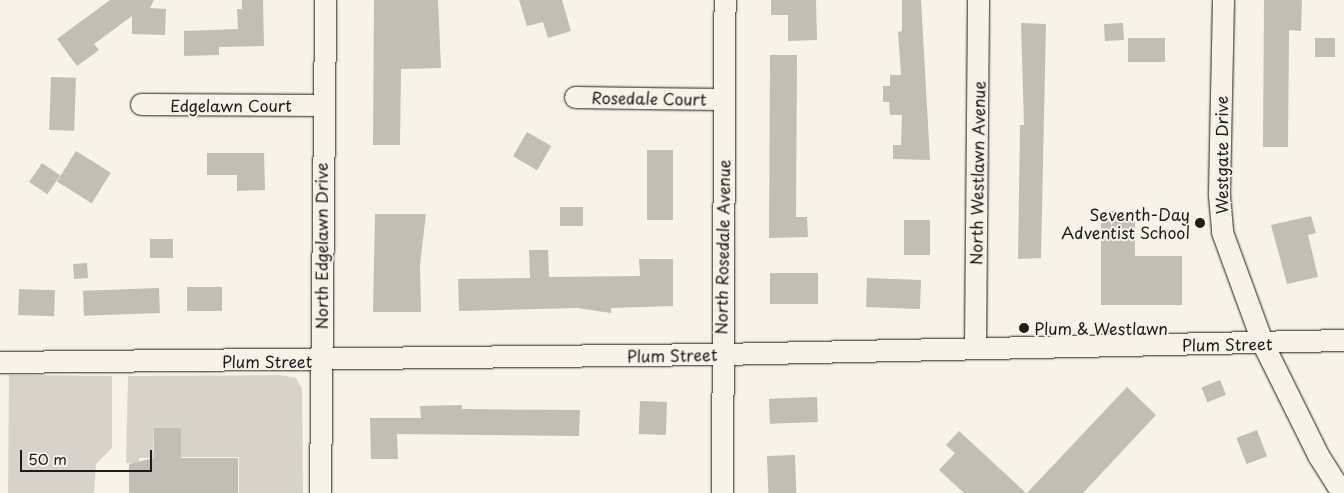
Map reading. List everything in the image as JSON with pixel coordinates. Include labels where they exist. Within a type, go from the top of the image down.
[{"type":"street","name":"North Edgelawn Drive","points":[[320,493],[322,105],[325,0]]},
{"type":"street","name":"North Rosedale Avenue","points":[[722,493],[721,354],[725,0]]},
{"type":"street","name":"North Westlawn Avenue","points":[[975,347],[978,0]]},
{"type":"street","name":"Westgate Drive","points":[[1223,0],[1219,195],[1222,232],[1263,344],[1318,455],[1342,493]]},
{"type":"street","name":"Rosedale Court","points":[[575,97],[723,99]]},
{"type":"street","name":"Edgelawn Court","points":[[141,104],[322,105]]},
{"type":"street","name":"Plum Street","points":[[0,362],[320,360],[721,354],[975,347],[1263,344],[1344,340]]},
{"type":"shaded area","points":[[9,375],[112,376],[112,448],[96,464],[94,493],[8,493]]},
{"type":"shaded area","points":[[280,375],[296,378],[302,389],[303,493],[239,493],[239,457],[168,457],[170,451],[181,451],[181,428],[154,428],[153,451],[163,451],[165,458],[139,458],[139,463],[126,463],[128,376]]},
{"type":"building","points":[[110,0],[154,0],[150,8],[166,9],[165,35],[132,34],[132,16],[94,44],[99,50],[77,66],[57,39]]},
{"type":"building","points":[[242,0],[263,0],[264,46],[219,47],[219,55],[184,56],[184,31],[238,29],[237,9],[242,9]]},
{"type":"building","points":[[374,0],[438,0],[441,68],[401,69],[400,145],[373,145]]},
{"type":"building","points":[[519,0],[562,0],[571,31],[548,38],[543,22],[527,26]]},
{"type":"building","points":[[771,0],[816,0],[817,40],[788,41],[788,15],[771,15]]},
{"type":"building","points":[[902,0],[921,0],[930,160],[893,159],[893,145],[901,145],[902,115],[890,115],[889,102],[883,102],[883,86],[890,86],[890,75],[901,75],[898,32],[902,31]]},
{"type":"building","points":[[1264,0],[1302,0],[1301,31],[1289,30],[1288,147],[1263,147]]},
{"type":"building","points":[[1021,23],[1046,24],[1041,258],[1018,259],[1020,125],[1024,125]]},
{"type":"building","points":[[1123,23],[1124,40],[1105,41],[1104,24]]},
{"type":"building","points":[[1128,38],[1165,38],[1165,62],[1128,62]]},
{"type":"building","points":[[1315,38],[1335,38],[1335,57],[1315,57]]},
{"type":"building","points":[[770,55],[797,55],[796,217],[807,217],[808,237],[769,238]]},
{"type":"building","points":[[51,77],[76,78],[74,131],[49,130]]},
{"type":"building","points":[[527,132],[551,146],[537,170],[513,156]]},
{"type":"building","points":[[647,150],[673,150],[673,220],[647,220]]},
{"type":"building","points":[[76,151],[111,173],[92,203],[57,182]]},
{"type":"building","points":[[207,153],[264,153],[265,190],[237,191],[237,175],[207,175]]},
{"type":"building","points":[[42,163],[60,175],[47,194],[29,182]]},
{"type":"building","points":[[560,207],[583,207],[583,226],[560,226]]},
{"type":"building","points":[[1101,211],[1135,211],[1135,256],[1182,256],[1182,305],[1101,305]]},
{"type":"building","points":[[375,214],[426,214],[420,265],[421,312],[373,312]]},
{"type":"building","points":[[1311,216],[1316,233],[1308,235],[1318,277],[1287,284],[1271,225]]},
{"type":"building","points":[[904,220],[930,220],[930,255],[904,255]]},
{"type":"building","points":[[150,239],[173,239],[173,258],[150,258]]},
{"type":"building","points":[[529,250],[548,250],[549,277],[640,276],[639,259],[673,259],[673,306],[611,308],[611,313],[577,308],[459,311],[458,279],[530,278]]},
{"type":"building","points":[[87,263],[88,278],[74,279],[73,264]]},
{"type":"building","points":[[770,273],[818,273],[818,304],[770,304]]},
{"type":"building","points":[[867,278],[921,280],[920,309],[866,307]]},
{"type":"building","points":[[187,287],[222,287],[222,311],[187,311]]},
{"type":"building","points":[[159,288],[160,313],[84,316],[83,291]]},
{"type":"building","points":[[19,289],[55,290],[54,316],[18,315]]},
{"type":"building","points":[[1220,380],[1226,395],[1207,402],[1201,387]]},
{"type":"building","points":[[1127,387],[1156,415],[1083,493],[1027,493]]},
{"type":"building","points":[[817,397],[818,422],[770,424],[769,399]]},
{"type":"building","points":[[640,401],[667,402],[666,435],[639,434]]},
{"type":"building","points":[[462,405],[462,409],[580,410],[579,436],[397,434],[398,459],[371,459],[370,418],[421,418],[420,406]]},
{"type":"building","points":[[154,428],[181,428],[181,458],[238,458],[238,493],[129,493],[129,464],[154,458]]},
{"type":"building","points":[[1257,430],[1267,456],[1246,464],[1236,438]]},
{"type":"building","points":[[959,431],[1026,493],[964,493],[939,470],[955,453],[946,445]]},
{"type":"building","points":[[795,455],[796,493],[768,493],[767,456]]},
{"type":"place","name":"Seventh-Day Adventist School","points":[[1200,223]]},
{"type":"place","name":"Plum & Westlawn","points":[[1024,328]]}]
